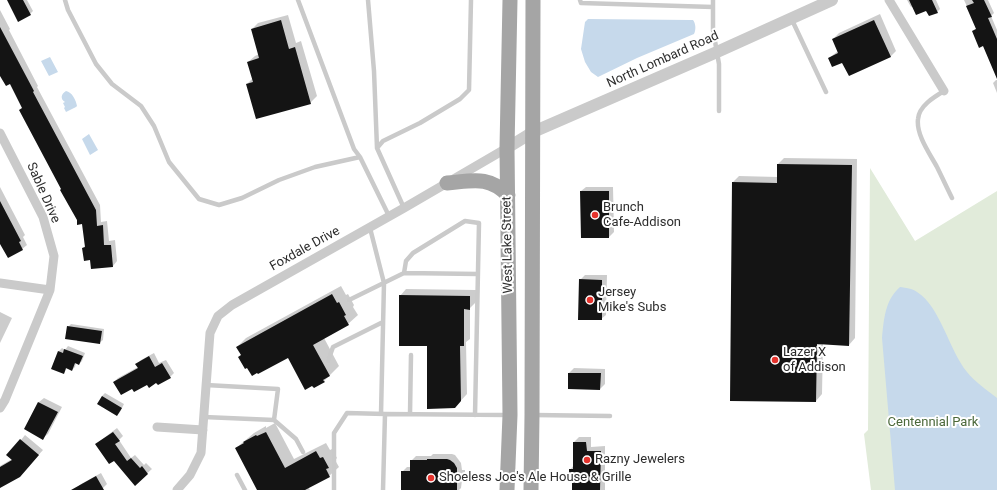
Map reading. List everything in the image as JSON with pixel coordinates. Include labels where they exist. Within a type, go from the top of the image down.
[{"type":"main road","name":"West Lake Street","points":[[508,490],[510,415],[507,148],[510,0]]},
{"type":"main road","name":"West Lake Street","points":[[530,490],[532,415],[533,0]]},
{"type":"main road","points":[[447,183],[484,181],[500,188],[508,195]]},
{"type":"street","name":"North Lombard Road","points":[[507,148],[533,132],[832,0]]},
{"type":"street","points":[[889,0],[944,91]]},
{"type":"street","name":"Sable Drive","points":[[0,132],[43,216],[54,256],[50,290],[5,400],[0,408]]},
{"type":"street","name":"Foxdale Drive","points":[[177,490],[190,474],[201,453],[210,333],[218,316],[232,305],[370,228],[507,148]]},
{"type":"street","points":[[0,283],[50,290]]},
{"type":"street","points":[[157,427],[203,430]]},
{"type":"lane","points":[[65,0],[68,10],[96,64],[112,84],[141,106],[154,126],[169,162],[199,199],[220,205],[242,198],[279,180],[315,167],[360,157]]},
{"type":"lane","points":[[298,0],[354,149],[360,157],[389,216]]},
{"type":"lane","points":[[368,0],[378,148],[404,208]]},
{"type":"lane","points":[[378,148],[383,141],[420,123],[460,99],[469,90],[471,0]]},
{"type":"lane","points":[[580,0],[581,3],[645,2],[713,7]]},
{"type":"lane","points":[[686,0],[686,6]]},
{"type":"lane","points":[[713,0],[713,30],[719,64],[719,111]]},
{"type":"lane","points":[[791,18],[826,92]]},
{"type":"lane","points":[[944,91],[930,101],[921,110],[918,118],[918,128],[924,144],[952,198]]},
{"type":"lane","points":[[404,273],[406,261],[413,253],[465,221],[479,223],[475,415]]},
{"type":"lane","points":[[370,228],[384,283],[383,490]]},
{"type":"lane","points":[[349,300],[404,273],[478,274]]},
{"type":"lane","points":[[328,361],[333,347],[383,322]]},
{"type":"lane","points":[[410,414],[411,355]]},
{"type":"lane","points":[[206,384],[278,389],[274,420]]},
{"type":"lane","points":[[334,490],[334,432],[347,413],[510,415]]},
{"type":"lane","points":[[532,415],[610,416]]},
{"type":"lane","points":[[204,417],[274,420],[296,439],[302,452]]},
{"type":"lane","points":[[237,475],[245,490]]},
{"type":"green space","name":"Centennial Park","points":[[870,168],[915,241],[997,191],[997,490],[871,490],[864,434],[868,430]]},
{"type":"water","points":[[588,19],[693,20],[695,23],[695,29],[694,34],[637,58],[598,77],[591,72],[585,62],[581,49],[585,22]]},
{"type":"water","points":[[50,57],[58,72],[49,76],[41,61]]},
{"type":"water","points":[[66,91],[70,93],[76,101],[77,106],[66,112],[63,103],[65,102],[62,99],[62,96]]},
{"type":"water","points":[[89,134],[98,150],[90,155],[82,139]]},
{"type":"water","points":[[900,287],[909,288],[917,292],[932,307],[967,372],[977,383],[997,398],[997,490],[895,490],[882,338],[888,304],[895,292]]},
{"type":"building","points":[[7,0],[23,0],[31,15],[18,22]]},
{"type":"building","points":[[909,0],[932,0],[938,13],[929,16],[926,11],[916,15]]},
{"type":"building","points":[[972,0],[984,0],[992,17],[988,18],[997,39],[997,79],[983,46],[979,48],[972,31],[976,29],[966,6],[974,3]]},
{"type":"building","points":[[281,20],[289,49],[295,47],[311,104],[256,119],[246,84],[253,82],[247,62],[259,58],[251,29]]},
{"type":"building","points":[[874,20],[891,57],[849,76],[842,63],[832,67],[828,58],[838,53],[832,39]]},
{"type":"building","points":[[0,27],[96,210],[97,226],[103,225],[104,245],[111,245],[113,267],[91,269],[90,260],[84,261],[82,248],[85,247],[82,224],[77,225],[77,220],[19,110],[22,108],[10,84],[6,86],[0,76]]},
{"type":"building","points":[[777,164],[852,165],[849,346],[817,344],[816,402],[730,401],[732,182],[777,183]]},
{"type":"building","name":"Brunch Cafe-Addison","points":[[580,191],[609,191],[609,238],[581,238]]},
{"type":"building","points":[[0,201],[21,241],[19,242],[23,250],[8,258],[0,244]]},
{"type":"building","name":"Jersey Mike's Subs","points":[[579,279],[602,280],[602,320],[578,320]]},
{"type":"building","points":[[332,294],[337,303],[339,302],[346,315],[344,316],[349,325],[313,345],[330,376],[323,380],[325,382],[314,388],[312,386],[305,390],[288,358],[252,376],[247,368],[245,369],[238,357],[241,355],[236,347]]},
{"type":"building","points":[[399,295],[470,296],[470,310],[464,309],[464,346],[460,346],[461,401],[455,408],[427,409],[427,346],[399,346]]},
{"type":"building","points":[[67,326],[102,331],[100,344],[65,339]]},
{"type":"building","points":[[64,349],[83,356],[79,365],[75,363],[72,371],[66,368],[64,374],[51,369],[58,351],[63,353]]},
{"type":"building","points":[[149,356],[155,367],[162,363],[171,378],[158,385],[156,383],[149,388],[147,385],[134,392],[132,389],[121,395],[113,382],[138,368],[135,364]]},
{"type":"building","points":[[568,373],[601,373],[600,390],[568,389]]},
{"type":"building","points":[[102,396],[122,408],[117,416],[97,404]]},
{"type":"building","points":[[38,402],[58,412],[43,440],[24,429]]},
{"type":"building","points":[[113,432],[120,441],[115,444],[127,461],[131,458],[140,468],[142,466],[148,474],[135,486],[114,461],[109,464],[95,444]]},
{"type":"building","points":[[266,432],[285,468],[316,451],[320,458],[323,457],[329,468],[326,469],[330,477],[305,490],[257,490],[235,448],[256,435],[257,436]]},
{"type":"building","points":[[20,439],[39,455],[20,477],[0,488],[0,467],[12,460],[6,455]]},
{"type":"building","name":"Razny Jewelers","points":[[573,442],[586,442],[587,451],[601,451],[600,490],[572,490],[572,479],[569,478],[569,469],[573,469]]},
{"type":"building","name":"Shoeless Joe's Ale House & Grille","points":[[447,459],[454,463],[457,468],[457,474],[461,474],[461,482],[457,482],[457,490],[401,490],[401,471],[410,471],[410,460]]},
{"type":"building","points":[[96,476],[104,490],[71,490]]},
{"type":"place","name":"Brunch Cafe-Addison","points":[[595,215]]},
{"type":"place","name":"Jersey Mike's Subs","points":[[590,300]]},
{"type":"place","name":"Lazer X of Addison","points":[[775,360]]},
{"type":"place","name":"Razny Jewelers","points":[[587,460]]},
{"type":"place","name":"Shoeless Joe's Ale House & Grille","points":[[431,478]]}]
